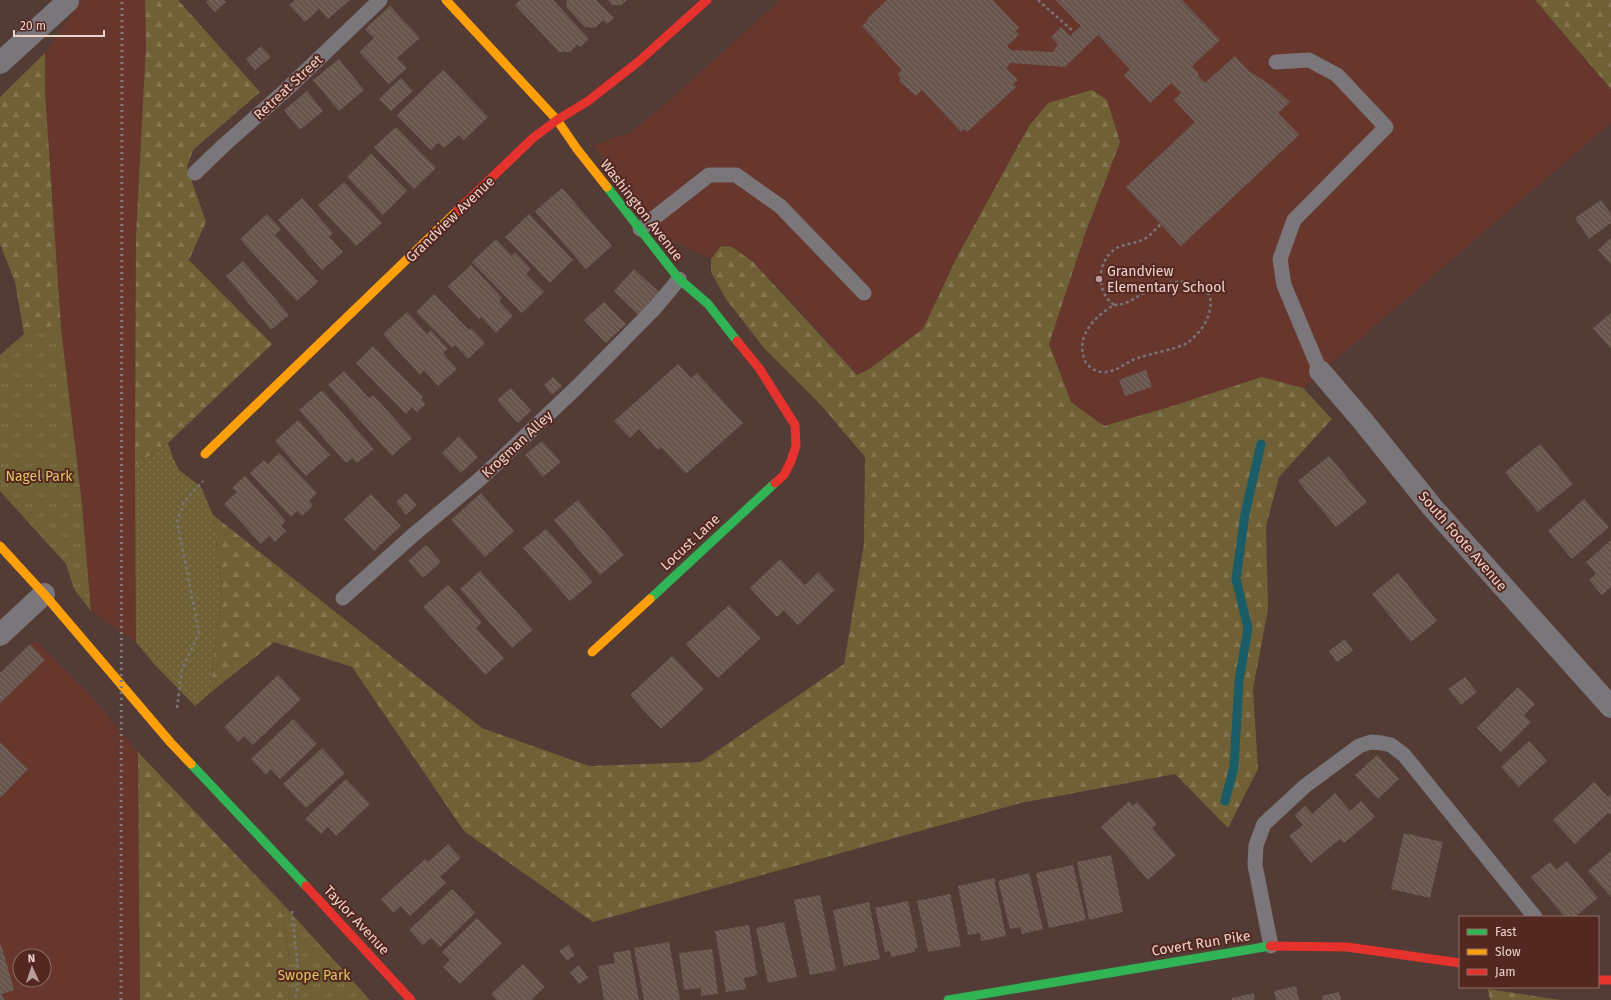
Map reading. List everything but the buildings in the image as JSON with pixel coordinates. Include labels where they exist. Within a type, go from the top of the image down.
[{"type":"street","name":"Washington Avenue","points":[[446,0],[557,120],[576,149],[679,279],[708,304],[759,368],[795,425],[796,446]]},
{"type":"street","name":"Grandview Avenue","points":[[205,454],[533,138],[588,100],[638,62],[706,0]]},
{"type":"street","points":[[0,63],[68,1]]},
{"type":"street","name":"South Foote Avenue","points":[[1320,371],[1362,420],[1436,512],[1611,707]]},
{"type":"street","name":"Locust Lane","points":[[592,652],[784,475],[792,461],[796,446]]},
{"type":"street","name":"Taylor Avenue","points":[[0,546],[44,594],[171,743],[282,860],[411,1000]]},
{"type":"street","points":[[0,635],[44,594]]},
{"type":"street","name":"Covert Run Pike","points":[[948,1000],[1271,946],[1347,948],[1459,963]]},
{"type":"street","points":[[1599,980],[1611,980]]},
{"type":"lane","name":"Retreat Street","points":[[195,173],[286,90],[380,0]]},
{"type":"lane","points":[[1276,62],[1309,60],[1337,75],[1386,127],[1294,220],[1280,259],[1284,285],[1320,371]]},
{"type":"lane","points":[[640,229],[709,175],[736,175],[780,206],[864,292]]},
{"type":"lane","name":"Krogman Alley","points":[[343,598],[412,536],[480,479],[577,387],[655,308],[679,279]]},
{"type":"lane","points":[[1271,946],[1255,865],[1256,844],[1264,824],[1305,786],[1359,746],[1371,742],[1391,745],[1404,756],[1534,916]]},
{"type":"path","points":[[1038,0],[1074,32]]},
{"type":"path","points":[[1114,305],[1104,311],[1094,321],[1082,338],[1082,352],[1087,365],[1100,372],[1118,370],[1136,359],[1188,343],[1202,329],[1211,310],[1210,294],[1201,284],[1187,282],[1164,283],[1123,305],[1114,305],[1107,300],[1101,285],[1101,268],[1106,258],[1116,248],[1144,240],[1161,224]]},
{"type":"path","points":[[171,743],[182,669],[199,633],[178,520],[184,502],[205,479]]},
{"type":"path","points":[[292,909],[299,978],[295,1000]]},
{"type":"shaded area","points":[[81,0],[145,0],[146,45],[136,236],[136,642],[91,611],[82,505],[61,328],[45,92],[45,53]]},
{"type":"shaded area","name":"Grandview Elementary School","points":[[780,0],[1535,0],[1611,89],[1611,123],[1303,388],[1110,562],[908,340],[869,369],[857,375],[786,296],[753,262],[732,247],[721,246],[711,259],[673,241],[615,177],[593,145],[632,132],[680,91]]},
{"type":"shaded area","points":[[33,643],[38,643],[91,696],[138,752],[140,1000],[0,1000],[0,673]]},
{"type":"green space","points":[[145,0],[178,0],[260,92],[193,150],[187,167],[206,222],[189,260],[272,344],[168,443],[135,466],[136,236],[146,45]]},
{"type":"green space","points":[[1535,0],[1611,0],[1611,89]]},
{"type":"green space","points":[[45,53],[45,92],[61,328],[24,334],[15,282],[0,244],[0,97]]},
{"type":"green space","points":[[1092,90],[1107,100],[1120,142],[1085,234],[1049,344],[1071,402],[1104,426],[1262,377],[1303,388],[1332,419],[1279,477],[1266,526],[1268,609],[1253,689],[1258,769],[1228,828],[1175,774],[1021,803],[593,922],[464,831],[352,667],[274,642],[210,693],[222,588],[213,515],[482,728],[589,766],[701,762],[844,664],[864,544],[865,457],[820,404],[764,348],[726,299],[711,272],[711,259],[721,246],[732,247],[753,262],[857,375],[869,369],[923,329],[958,255],[1029,126],[1048,103]]},
{"type":"green space","name":"Nagel Park","points":[[61,328],[82,505],[91,611],[74,589],[66,564],[0,491],[0,355],[24,334]]},
{"type":"green space","points":[[168,443],[179,470],[201,487],[213,515],[222,588],[210,693],[195,706],[154,664],[136,642],[135,466]]},
{"type":"green space","points":[[138,752],[282,903],[290,968],[289,1000],[140,1000]]},
{"type":"green space","name":"Swope Park","points":[[282,903],[370,1000],[289,1000],[290,968]]},
{"type":"green space","points":[[1488,989],[1560,1000],[1490,1000]]},
{"type":"waterway","points":[[1225,801],[1234,767],[1239,681],[1248,628],[1236,579],[1245,514],[1261,444]]},
{"type":"railway","points":[[121,1000],[122,0]]},
{"type":"traffic: fast","points":[[607,187],[679,279],[708,304],[737,341]]},
{"type":"traffic: fast","points":[[650,599],[775,483]]},
{"type":"traffic: fast","points":[[191,764],[306,886]]},
{"type":"traffic: fast","points":[[948,1000],[1270,946]]},
{"type":"traffic: slow","points":[[446,0],[557,120],[577,149],[607,187]]},
{"type":"traffic: slow","points":[[205,454],[457,211]]},
{"type":"traffic: slow","points":[[0,546],[44,594],[171,743],[191,764]]},
{"type":"traffic: slow","points":[[592,652],[650,599]]},
{"type":"traffic: jam","points":[[457,211],[533,138],[557,120],[588,101],[638,62],[707,0]]},
{"type":"traffic: jam","points":[[737,341],[759,368],[795,425],[796,446],[791,461],[784,475],[775,483]]},
{"type":"traffic: jam","points":[[306,886],[411,1000]]},
{"type":"traffic: jam","points":[[1270,946],[1347,947],[1459,963]]},
{"type":"traffic: jam","points":[[1599,980],[1611,980]]},
{"type":"place","name":"Grandview Elementary School","points":[[1099,279]]}]
